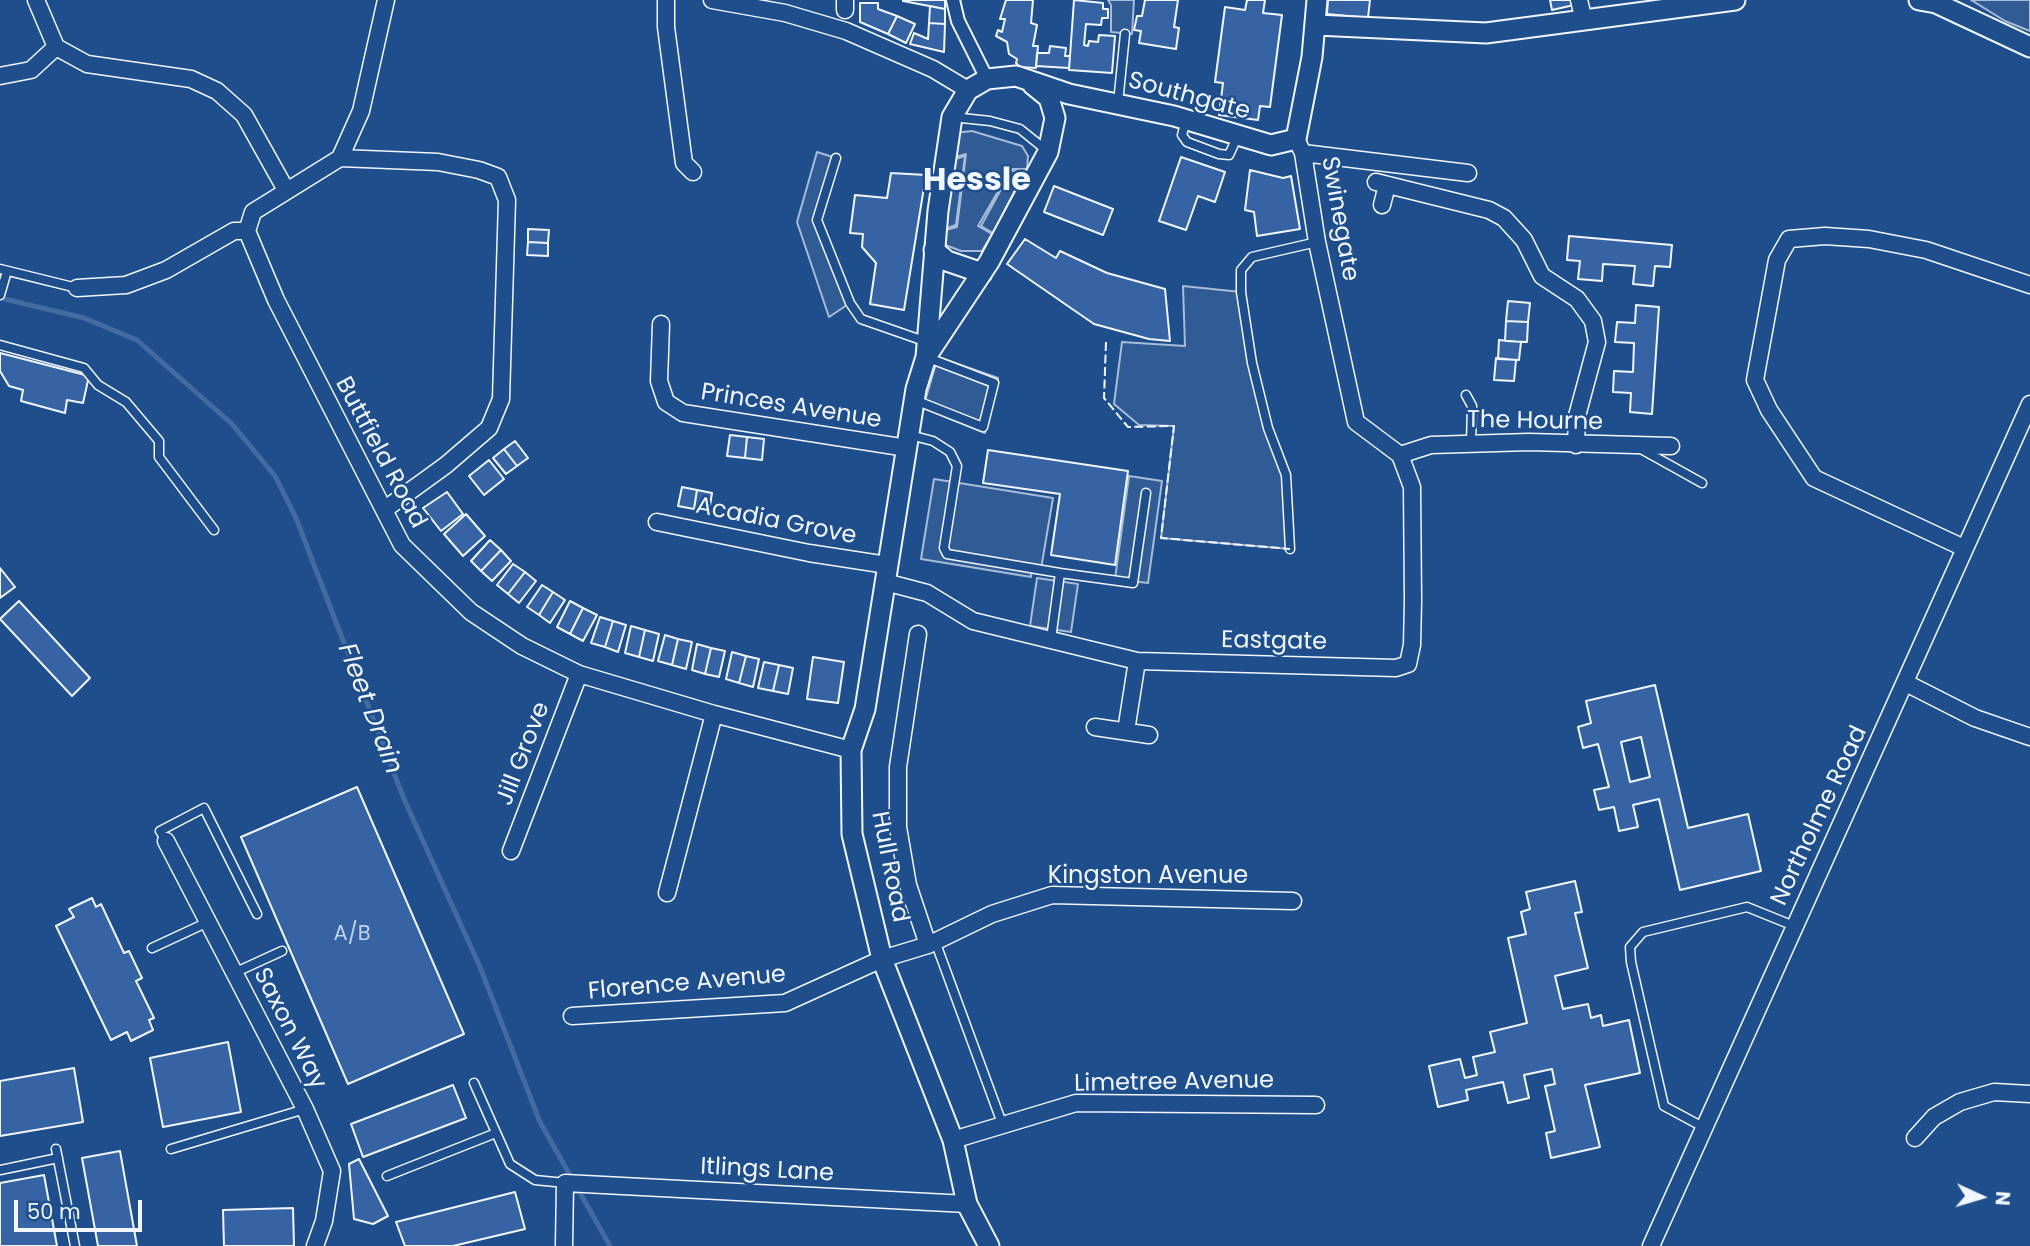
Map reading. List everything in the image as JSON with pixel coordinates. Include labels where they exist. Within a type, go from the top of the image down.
[{"type":"street","points":[[36,0],[56,47],[87,64],[191,79],[218,91],[244,115],[286,190]]},
{"type":"street","points":[[340,158],[361,111],[386,0]]},
{"type":"street","points":[[666,0],[666,27],[684,163],[693,172]]},
{"type":"street","points":[[712,0],[785,13],[846,31],[933,69],[968,90],[952,117],[945,149],[926,350]]},
{"type":"street","points":[[953,0],[958,21],[987,79]]},
{"type":"street","name":"Swinegate","points":[[1317,0],[1316,26],[1299,146],[1356,422],[1400,455]]},
{"type":"street","points":[[1579,0],[1584,21]]},
{"type":"street","points":[[1316,26],[1486,33],[1735,0]]},
{"type":"street","points":[[1919,0],[1936,3],[2030,47]]},
{"type":"street","points":[[0,76],[31,70],[56,47]]},
{"type":"street","name":"Southgate","points":[[968,90],[987,79],[1016,76],[1069,94],[1186,120],[1271,145],[1299,146]]},
{"type":"street","points":[[1027,80],[1049,97],[1055,118]]},
{"type":"street","points":[[926,350],[982,273],[1048,152],[1055,118],[1069,94]]},
{"type":"street","points":[[1299,146],[1468,173]]},
{"type":"street","points":[[77,288],[126,285],[166,270],[234,231],[247,231],[253,212],[340,158],[438,162],[498,177],[507,200],[502,399],[489,428],[446,465],[384,510]]},
{"type":"street","points":[[1382,205],[1382,183],[1489,210],[1504,218],[1524,240],[1542,276],[1577,299],[1593,321],[1597,342],[1577,416],[1576,445]]},
{"type":"street","name":"Buttfield Road","points":[[247,231],[287,324],[402,545],[471,612],[522,646],[579,674],[714,714],[851,750]]},
{"type":"street","points":[[1964,548],[1814,478],[1769,410],[1755,380],[1777,260],[1789,239],[1825,236],[1869,239],[1926,250],[2030,285]]},
{"type":"street","points":[[934,250],[947,261],[982,273]]},
{"type":"street","name":"Princes Avenue","points":[[661,324],[659,381],[666,402],[683,413],[908,441]]},
{"type":"street","name":"Hull Road","points":[[926,350],[908,441],[865,709],[851,750],[852,834],[882,959],[953,1140],[967,1203],[989,1246]]},
{"type":"street","name":"Northolme Road","points":[[1651,1246],[2029,408]]},
{"type":"street","name":"The Hourne","points":[[1400,455],[1431,445],[1671,446]]},
{"type":"street","name":"Eastgate","points":[[886,573],[974,621],[1137,661],[1396,668],[1408,664],[1412,645],[1412,487],[1400,455]]},
{"type":"street","name":"Acadia Grove","points":[[657,522],[809,553],[886,573]]},
{"type":"street","points":[[918,634],[898,767],[898,827],[908,885],[932,943]]},
{"type":"street","points":[[1126,731],[1137,661]]},
{"type":"street","name":"Jill Grove","points":[[511,851],[579,674]]},
{"type":"street","points":[[1906,683],[1975,718],[2030,737]]},
{"type":"street","points":[[667,893],[714,714]]},
{"type":"street","points":[[1095,727],[1149,735]]},
{"type":"street","name":"Saxon Way","points":[[166,841],[304,1110],[332,1171],[324,1221],[315,1246]]},
{"type":"street","name":"Kingston Avenue","points":[[882,959],[932,943],[992,914],[1052,895],[1293,901]]},
{"type":"street","name":"Florence Avenue","points":[[572,1016],[785,1003],[882,959]]},
{"type":"street","points":[[1915,1138],[1934,1117],[1960,1102],[1994,1092],[2030,1094]]},
{"type":"street","name":"Limetree Avenue","points":[[953,1140],[1076,1103],[1316,1105]]},
{"type":"street","points":[[564,1246],[565,1183]]},
{"type":"street","name":"Itlings Lane","points":[[565,1183],[967,1203]]},
{"type":"lane","points":[[1118,103],[1125,34]]},
{"type":"lane","points":[[952,117],[990,121],[1020,130],[1048,152]]},
{"type":"lane","points":[[836,159],[817,220],[850,303],[861,319],[994,383],[983,427],[915,400]]},
{"type":"lane","points":[[1290,549],[1286,475],[1268,428],[1252,363],[1241,292],[1241,270],[1252,257],[1317,242]]},
{"type":"lane","points":[[0,295],[4,270],[77,288]]},
{"type":"lane","points":[[0,345],[84,368],[98,385],[126,402],[159,441],[159,457],[214,530]]},
{"type":"lane","points":[[1466,395],[1472,406],[1471,444]]},
{"type":"lane","points":[[908,441],[933,440],[950,452],[957,466],[944,548],[947,554],[1133,583],[1146,493]]},
{"type":"lane","points":[[1635,446],[1702,483]]},
{"type":"lane","points":[[1051,639],[1060,573]]},
{"type":"lane","points":[[166,841],[160,831],[204,808],[257,914]]},
{"type":"lane","points":[[1703,1127],[1664,1106],[1631,962],[1630,947],[1643,932],[1747,907],[1794,926]]},
{"type":"lane","points":[[152,948],[208,922]]},
{"type":"lane","points":[[932,943],[1003,1126]]},
{"type":"lane","points":[[234,973],[282,951]]},
{"type":"lane","points":[[474,1083],[510,1164],[536,1180],[565,1183]]},
{"type":"lane","points":[[171,1149],[304,1110]]},
{"type":"lane","points":[[387,1176],[496,1133]]},
{"type":"lane","points":[[0,1170],[57,1154],[75,1246]]},
{"type":"shaded area","points":[[1108,0],[1134,0],[1132,34],[1111,32],[1111,5]]},
{"type":"shaded area","points":[[1971,0],[2030,0],[2030,31],[2005,21]]},
{"type":"shaded area","points":[[972,131],[1022,146],[1028,156],[1027,169],[1011,169],[978,226],[992,234],[982,251],[961,251],[943,244],[942,231],[957,227],[966,154],[949,159],[954,133]]},
{"type":"shaded area","points":[[817,152],[836,158],[817,220],[850,303],[829,317],[797,222]]},
{"type":"shaded area","points":[[965,156],[956,225],[941,230],[949,161]]},
{"type":"shaded area","points":[[1011,171],[1025,171],[993,233],[981,226]]},
{"type":"shaded area","points":[[1183,286],[1241,292],[1252,363],[1286,475],[1290,549],[1161,538],[1174,426],[1139,425],[1114,404],[1122,342],[1185,346]]},
{"type":"shaded area","points":[[938,357],[998,378],[985,433],[923,408]]},
{"type":"shaded area","points":[[1129,476],[1162,481],[1148,583],[1115,579]]},
{"type":"shaded area","points":[[934,479],[1053,498],[1041,569],[1032,567],[1031,577],[921,559]]},
{"type":"shaded area","points":[[1037,578],[1078,584],[1071,632],[1030,626]]},
{"type":"building","points":[[945,0],[945,9],[903,1]]},
{"type":"building","points":[[1006,0],[1033,0],[1031,23],[1037,25],[1033,46],[1038,46],[1036,68],[1020,67],[1016,63],[1017,59],[1009,54],[1007,42],[996,36],[998,30],[1002,32],[1005,19],[1000,19]]},
{"type":"building","points":[[1074,0],[1103,3],[1103,9],[1108,9],[1108,18],[1102,18],[1101,25],[1086,24],[1084,45],[1088,46],[1089,41],[1098,42],[1099,35],[1115,36],[1112,73],[1069,70]]},
{"type":"building","points":[[1145,0],[1178,0],[1174,27],[1179,28],[1176,49],[1139,43],[1141,31],[1134,30],[1137,16],[1142,16]]},
{"type":"building","points":[[1247,0],[1265,0],[1263,13],[1282,15],[1270,107],[1260,106],[1258,120],[1219,115],[1223,83],[1215,82],[1225,7],[1245,10]]},
{"type":"building","points":[[1328,0],[1370,0],[1368,18],[1327,14]]},
{"type":"building","points":[[1550,0],[1573,0],[1574,5],[1552,10]]},
{"type":"building","points":[[860,3],[878,3],[878,9],[897,16],[888,34],[860,22]]},
{"type":"building","points":[[930,6],[945,9],[945,24],[929,23]]},
{"type":"building","points":[[897,16],[915,24],[906,43],[888,34]]},
{"type":"building","points":[[929,23],[945,24],[944,52],[910,44],[914,33],[928,39]]},
{"type":"building","points":[[1050,46],[1066,48],[1065,56],[1070,56],[1069,68],[1036,66],[1037,53],[1049,53]]},
{"type":"building","points":[[1181,157],[1225,172],[1215,202],[1198,196],[1186,230],[1159,221]]},
{"type":"building","points":[[1250,170],[1283,178],[1291,176],[1300,229],[1257,236],[1254,212],[1245,210]]},
{"type":"building","points":[[891,173],[926,175],[904,310],[870,304],[876,263],[862,247],[863,234],[850,233],[855,195],[887,198]]},
{"type":"building","points":[[1054,186],[1113,209],[1103,235],[1044,212]]},
{"type":"building","points":[[528,229],[549,230],[548,243],[528,242]]},
{"type":"building","points":[[1569,236],[1672,245],[1670,267],[1655,266],[1653,286],[1633,284],[1635,266],[1603,264],[1602,281],[1578,279],[1580,261],[1567,260]]},
{"type":"building","points":[[1025,239],[1056,258],[1060,251],[1107,273],[1165,289],[1170,341],[1149,339],[1094,324],[1007,264]]},
{"type":"building","points":[[528,242],[548,243],[548,256],[527,255]]},
{"type":"building","points":[[1508,301],[1530,303],[1528,322],[1506,321]]},
{"type":"building","points":[[1636,305],[1659,307],[1652,414],[1630,412],[1631,393],[1613,392],[1614,371],[1633,372],[1634,343],[1615,342],[1617,322],[1635,323]]},
{"type":"building","points":[[1506,321],[1528,322],[1527,342],[1505,341]]},
{"type":"building","points":[[1499,340],[1521,342],[1519,360],[1498,359]]},
{"type":"building","points":[[0,353],[89,376],[83,403],[67,400],[65,413],[21,401],[23,390],[9,386],[0,371]]},
{"type":"building","points":[[1496,358],[1516,360],[1514,381],[1494,380]]},
{"type":"building","points":[[730,435],[747,437],[745,458],[727,456]]},
{"type":"building","points":[[747,437],[764,439],[762,460],[745,458]]},
{"type":"building","points":[[515,441],[528,458],[517,466],[504,449]]},
{"type":"building","points":[[504,449],[517,466],[506,474],[493,458]]},
{"type":"building","points":[[988,450],[1128,471],[1115,565],[1051,555],[1060,494],[983,483]]},
{"type":"building","points":[[489,460],[504,479],[484,495],[469,476]]},
{"type":"building","points":[[682,487],[697,490],[694,509],[678,506]]},
{"type":"building","points":[[697,490],[712,493],[709,512],[694,509]]},
{"type":"building","points":[[447,492],[463,514],[441,531],[423,508]]},
{"type":"building","points":[[466,514],[485,536],[463,556],[444,534]]},
{"type":"building","points":[[490,540],[501,550],[481,571],[471,561]]},
{"type":"building","points":[[501,550],[511,561],[492,581],[481,571]]},
{"type":"building","points":[[513,564],[525,572],[508,594],[497,585]]},
{"type":"building","points":[[0,568],[15,587],[0,598]]},
{"type":"building","points":[[525,572],[536,581],[519,603],[508,594]]},
{"type":"building","points":[[542,585],[553,592],[539,615],[527,607]]},
{"type":"building","points":[[553,592],[565,600],[550,623],[539,615]]},
{"type":"building","points":[[19,601],[90,678],[72,696],[0,619]]},
{"type":"building","points":[[570,601],[583,608],[570,634],[557,627]]},
{"type":"building","points":[[583,608],[597,615],[583,641],[570,634]]},
{"type":"building","points":[[600,617],[613,621],[605,647],[591,643]]},
{"type":"building","points":[[613,621],[626,625],[618,652],[605,647]]},
{"type":"building","points":[[631,626],[645,630],[639,657],[625,653]]},
{"type":"building","points":[[645,630],[659,634],[653,661],[639,657]]},
{"type":"building","points":[[665,635],[678,639],[672,665],[658,661]]},
{"type":"building","points":[[678,639],[692,642],[686,669],[672,665]]},
{"type":"building","points":[[697,644],[711,648],[705,674],[692,670]]},
{"type":"building","points":[[711,648],[725,651],[719,677],[705,674]]},
{"type":"building","points":[[732,652],[746,656],[739,683],[726,679]]},
{"type":"building","points":[[746,656],[759,659],[753,687],[739,683]]},
{"type":"building","points":[[813,657],[844,662],[838,703],[807,699]]},
{"type":"building","points":[[764,662],[779,665],[773,691],[758,688]]},
{"type":"building","points":[[779,665],[793,668],[788,694],[773,691]]},
{"type":"building","points":[[1655,685],[1688,828],[1748,814],[1761,871],[1680,890],[1659,799],[1633,805],[1638,827],[1619,831],[1614,807],[1599,810],[1594,790],[1609,787],[1598,744],[1583,748],[1578,727],[1591,723],[1586,701]],"holes":[[[1641,737],[1650,777],[1630,782],[1621,742]]]},
{"type":"building","points":[[357,787],[464,1034],[348,1084],[241,837]]},
{"type":"building","points":[[1575,881],[1582,912],[1575,913],[1588,968],[1555,976],[1563,1009],[1588,1004],[1591,1018],[1601,1015],[1603,1026],[1629,1020],[1640,1073],[1585,1085],[1600,1147],[1551,1158],[1546,1133],[1555,1131],[1545,1086],[1555,1084],[1552,1069],[1524,1075],[1529,1098],[1508,1103],[1503,1082],[1466,1090],[1468,1100],[1438,1107],[1429,1066],[1460,1059],[1465,1078],[1477,1075],[1473,1057],[1495,1052],[1490,1032],[1527,1023],[1508,938],[1526,934],[1521,912],[1530,909],[1526,892]]},
{"type":"building","points":[[92,898],[96,907],[101,904],[124,953],[129,951],[142,978],[136,981],[154,1018],[149,1020],[153,1030],[131,1041],[127,1032],[111,1040],[56,926],[74,917],[69,909]]},
{"type":"building","points":[[228,1042],[241,1112],[163,1127],[150,1058]]},
{"type":"building","points":[[74,1068],[83,1122],[0,1136],[0,1081]]},
{"type":"building","points":[[453,1085],[466,1118],[363,1157],[351,1124]]},
{"type":"building","points":[[120,1151],[137,1246],[98,1246],[82,1158]]},
{"type":"building","points":[[359,1159],[388,1216],[373,1224],[354,1219],[349,1164]]},
{"type":"building","points":[[44,1175],[57,1246],[0,1246],[0,1183]]},
{"type":"building","points":[[515,1192],[525,1229],[453,1246],[405,1246],[396,1222]]},
{"type":"building","points":[[293,1208],[294,1246],[224,1246],[223,1210]]},
{"type":"waterway","name":"Fleet Drain","points":[[0,298],[84,318],[137,340],[232,424],[275,476],[296,518],[404,799],[480,967],[540,1122],[610,1246]]},
{"type":"fence","points":[[1106,342],[1104,398],[1128,427],[1174,426],[1161,538],[1290,549]]},
{"type":"district","name":"Hessle","points":[[977,182]]}]
